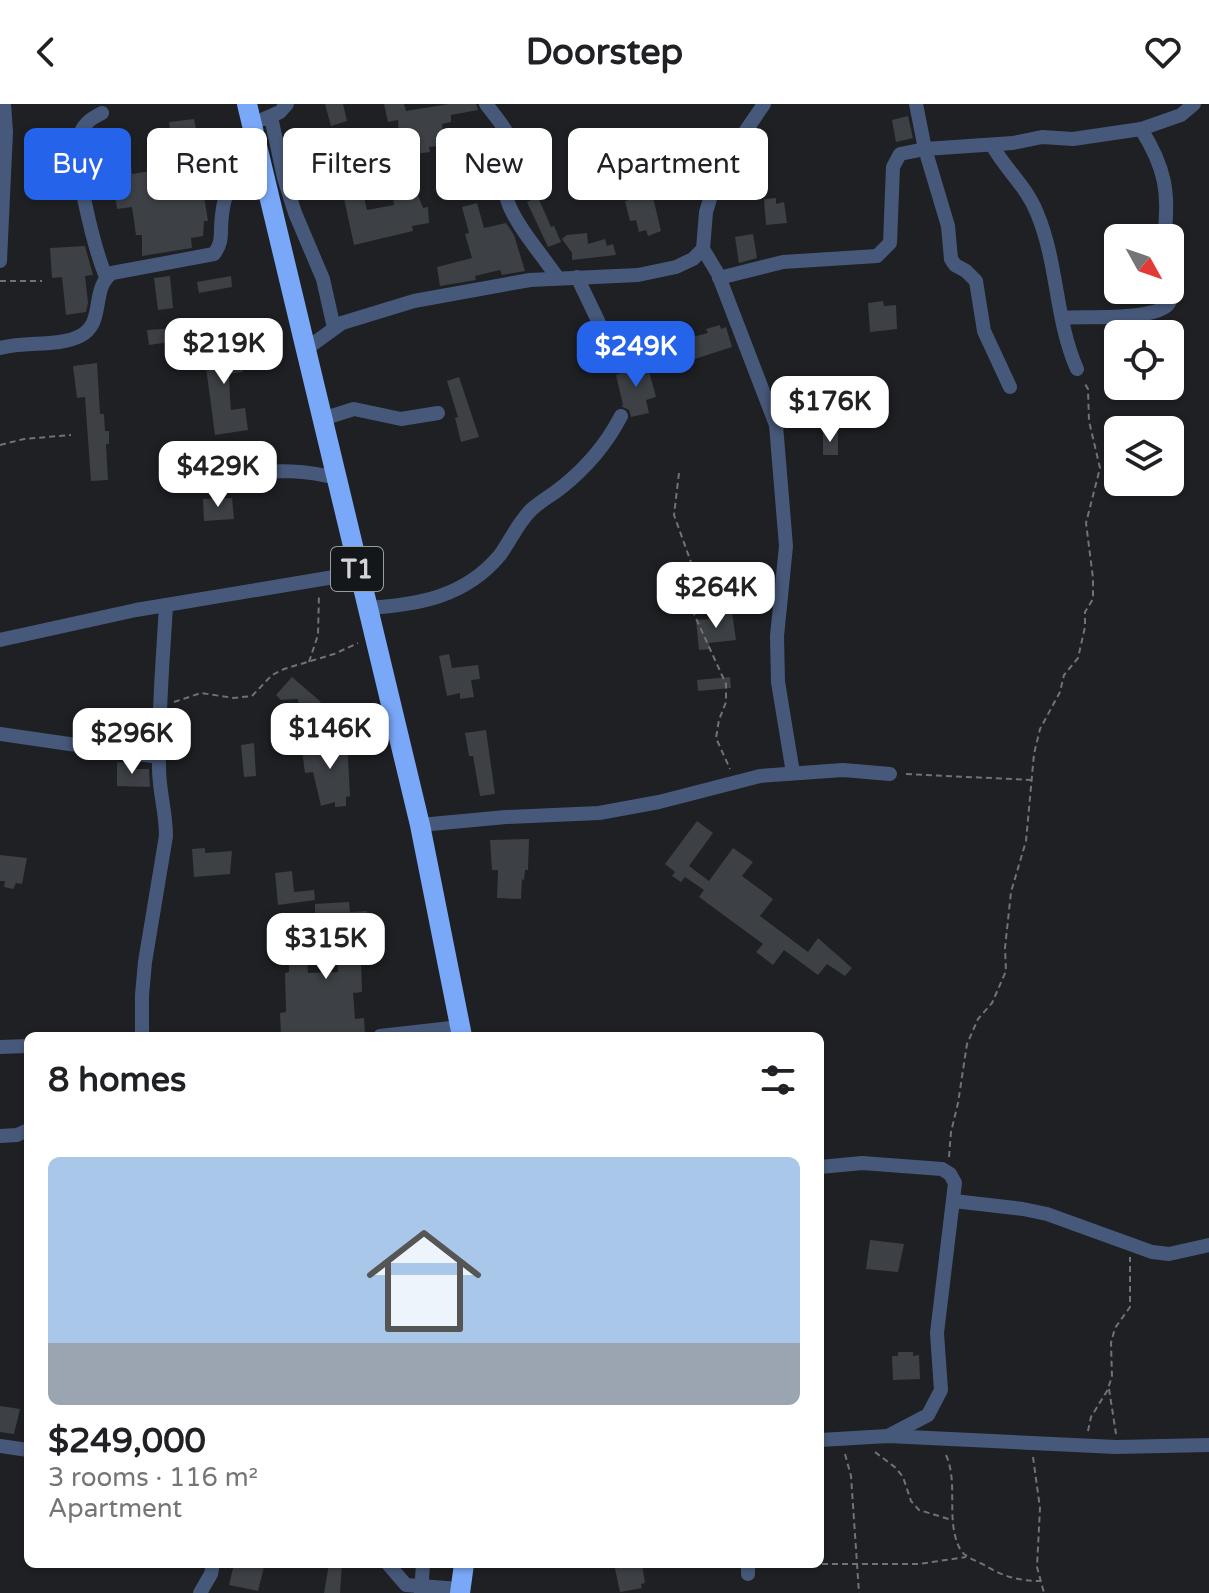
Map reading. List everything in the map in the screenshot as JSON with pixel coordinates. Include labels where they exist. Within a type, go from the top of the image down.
[{"type":"highway","name":"T1","points":[[267,185],[420,825],[461,1031]]},
{"type":"highway","points":[[460,1591],[463,1568]]},
{"type":"street","points":[[0,261],[6,132],[4,104]]},
{"type":"street","points":[[287,104],[257,114],[323,279],[334,328]]},
{"type":"street","points":[[486,104],[515,151],[515,169],[506,188],[508,201],[527,236],[557,277]]},
{"type":"street","points":[[764,104],[734,148],[714,186],[706,212],[703,249],[719,278],[771,406],[777,433],[786,546],[777,636],[778,682],[793,773]]},
{"type":"street","points":[[916,104],[925,149],[948,226],[951,259],[976,281],[984,331],[1010,387]]},
{"type":"street","points":[[719,278],[783,262],[877,256],[890,243],[895,160],[900,154],[1042,137],[1073,139],[1141,129],[1181,115],[1194,104]]},
{"type":"street","points":[[102,113],[84,125],[78,137],[78,151],[98,258],[106,277]]},
{"type":"street","points":[[1141,129],[1156,152],[1160,165],[1166,205],[1165,224]]},
{"type":"street","points":[[992,145],[1037,210],[1054,271],[1066,342],[1077,369]]},
{"type":"street","points":[[0,348],[30,342],[57,343],[82,336],[95,320],[102,282],[121,270],[143,269],[214,254],[220,242],[226,200]]},
{"type":"street","points":[[306,349],[334,328],[414,301],[557,277],[612,277],[662,271],[693,259],[703,249]]},
{"type":"street","points":[[577,277],[614,354]]},
{"type":"street","points":[[1062,318],[1136,316],[1167,304]]},
{"type":"street","points":[[322,419],[354,409],[401,419],[438,413]]},
{"type":"street","points":[[367,608],[407,606],[436,600],[480,576],[532,509],[566,484],[600,451],[621,416]]},
{"type":"street","points":[[245,473],[296,470],[336,478]]},
{"type":"street","points":[[0,640],[72,622],[358,573]]},
{"type":"street","points":[[142,1032],[145,962],[166,836],[159,757],[166,605]]},
{"type":"street","points":[[0,734],[159,757]]},
{"type":"street","points":[[420,825],[599,813],[659,802],[736,780],[793,773],[843,770],[890,774]]},
{"type":"street","points":[[0,1047],[24,1046]]},
{"type":"street","points":[[0,1136],[24,1132]]},
{"type":"street","points":[[824,1167],[862,1163],[942,1169],[950,1174],[955,1183],[937,1333],[941,1390],[928,1415],[888,1436]]},
{"type":"street","points":[[954,1201],[1047,1214],[1169,1254],[1209,1245]]},
{"type":"street","points":[[824,1440],[888,1436],[1118,1447],[1209,1445]]},
{"type":"street","points":[[0,1446],[24,1449]]},
{"type":"street","points":[[200,1593],[212,1568]]},
{"type":"street","points":[[391,1568],[406,1585],[421,1590],[460,1591]]},
{"type":"street","points":[[421,1590],[423,1568]]},
{"type":"path","points":[[0,281],[42,281]]},
{"type":"path","points":[[950,1174],[951,1132],[967,1044],[978,1019],[992,1003],[1006,971],[1005,948],[1011,892],[1026,841],[1040,729],[1060,692],[1064,675],[1078,658],[1085,612],[1093,599],[1086,523],[1099,463],[1089,421],[1088,389],[1077,369]]},
{"type":"path","points":[[0,445],[24,439],[71,435]]},
{"type":"path","points":[[679,473],[674,515],[692,565],[693,610],[726,684],[726,702],[716,738],[736,780]]},
{"type":"path","points":[[308,663],[318,635],[317,580]]},
{"type":"path","points":[[160,706],[201,693],[234,698],[252,696],[272,675],[348,648],[373,634]]},
{"type":"path","points":[[890,774],[1032,781]]},
{"type":"path","points":[[1085,1444],[1091,1417],[1112,1377],[1113,1335],[1118,1321],[1130,1307],[1132,1298],[1128,1268],[1132,1244]]},
{"type":"path","points":[[1108,1387],[1118,1447]]},
{"type":"path","points":[[836,1439],[848,1461],[851,1476],[859,1593]]},
{"type":"path","points":[[940,1439],[952,1476],[953,1520],[960,1550],[967,1557],[1011,1578],[1041,1581]]},
{"type":"path","points":[[1030,1444],[1040,1508],[1037,1554],[1044,1593]]},
{"type":"path","points":[[874,1451],[903,1477],[911,1501],[919,1510],[953,1520]]},
{"type":"path","points":[[824,1564],[919,1564],[967,1557]]},
{"type":"building","points":[[325,104],[343,104],[347,121],[331,126]]},
{"type":"building","points":[[384,104],[404,104],[406,111],[449,104],[476,104],[478,110],[451,115],[451,122],[442,124],[443,128],[436,128],[436,146],[429,147],[430,152],[420,153],[420,128],[398,128],[398,120],[388,122]]},
{"type":"building","points":[[908,116],[913,138],[896,142],[892,120]]},
{"type":"building","points":[[194,119],[196,128],[170,128],[169,122]]},
{"type":"building","points":[[131,166],[132,174],[147,172],[147,200],[205,200],[208,221],[204,221],[203,236],[191,238],[192,248],[142,256],[142,235],[136,235],[132,207],[117,209],[116,200],[131,200]]},
{"type":"building","points":[[776,198],[776,204],[784,202],[787,223],[766,225],[764,200]]},
{"type":"building","points":[[344,200],[365,200],[367,210],[394,205],[393,200],[420,200],[423,208],[428,207],[429,223],[412,226],[413,231],[354,245]]},
{"type":"building","points":[[539,200],[561,242],[548,247],[527,202]]},
{"type":"building","points":[[654,200],[661,231],[648,236],[646,230],[639,232],[636,220],[630,221],[625,201]]},
{"type":"building","points":[[477,203],[484,228],[506,223],[514,235],[525,271],[502,275],[500,270],[475,276],[476,280],[440,286],[437,267],[472,258],[462,207]]},
{"type":"building","points":[[587,233],[588,244],[605,239],[607,246],[613,244],[616,255],[572,260],[572,253],[562,239],[567,235]]},
{"type":"building","points":[[753,234],[757,258],[739,263],[735,237]]},
{"type":"building","points":[[85,246],[93,275],[85,276],[86,312],[66,315],[62,277],[52,278],[50,248]]},
{"type":"building","points":[[170,276],[173,308],[158,310],[154,278]]},
{"type":"building","points":[[231,276],[232,287],[199,293],[197,282]]},
{"type":"building","points":[[883,301],[884,306],[896,305],[897,329],[870,332],[868,303]]},
{"type":"building","points":[[720,325],[721,329],[726,327],[732,347],[673,366],[664,343],[679,337],[680,340],[708,333],[706,329]]},
{"type":"building","points":[[176,328],[177,341],[149,345],[147,330]]},
{"type":"building","points":[[239,340],[243,372],[229,374],[231,410],[245,408],[248,430],[215,435],[203,345]]},
{"type":"building","points":[[637,362],[638,367],[647,364],[656,397],[646,400],[649,413],[631,417],[629,410],[621,406],[616,375],[624,372],[622,366]]},
{"type":"building","points":[[97,363],[100,414],[104,414],[105,431],[109,431],[109,444],[106,444],[108,480],[91,481],[85,397],[77,398],[73,366]]},
{"type":"building","points":[[459,377],[479,437],[461,442],[455,418],[458,417],[447,381]]},
{"type":"building","points":[[823,432],[838,432],[838,455],[823,455]]},
{"type":"building","points":[[232,498],[234,519],[204,521],[203,499]]},
{"type":"building","points":[[732,612],[736,640],[709,643],[710,649],[699,650],[696,620],[710,619],[709,614]]},
{"type":"building","points":[[449,654],[452,668],[478,665],[480,679],[471,680],[474,697],[460,699],[460,693],[447,696],[439,656]]},
{"type":"building","points":[[292,677],[321,702],[305,721],[299,716],[298,699],[281,700],[276,695]]},
{"type":"building","points":[[730,677],[731,688],[698,691],[697,680]]},
{"type":"building","points":[[486,730],[495,794],[480,796],[473,756],[469,756],[465,733]]},
{"type":"building","points":[[347,740],[350,796],[346,797],[346,806],[335,807],[335,802],[321,806],[313,772],[305,773],[302,750],[315,748],[315,741]]},
{"type":"building","points":[[254,743],[256,776],[244,777],[241,745]]},
{"type":"building","points":[[117,762],[132,763],[132,769],[149,769],[150,787],[117,786]]},
{"type":"building","points":[[697,821],[713,833],[689,866],[709,881],[733,848],[753,862],[742,876],[773,899],[760,916],[808,952],[818,938],[852,968],[845,976],[827,964],[818,975],[784,950],[773,965],[756,952],[763,944],[699,897],[704,890],[685,877],[681,882],[672,876],[675,872],[665,864]]},
{"type":"building","points":[[529,839],[528,870],[525,870],[522,879],[521,899],[497,898],[498,870],[492,870],[490,840]]},
{"type":"building","points":[[205,848],[205,853],[232,851],[230,874],[194,877],[192,849]]},
{"type":"building","points":[[0,855],[27,858],[22,884],[16,883],[13,889],[4,887],[5,881],[0,881]]},
{"type":"building","points":[[292,871],[294,892],[314,890],[315,900],[278,905],[275,873]]},
{"type":"building","points":[[349,902],[350,912],[367,911],[368,924],[351,925],[353,960],[361,959],[362,992],[353,993],[355,1019],[364,1018],[365,1032],[281,1032],[280,1013],[286,1012],[285,973],[289,972],[289,961],[307,960],[308,973],[338,972],[336,949],[322,951],[316,942],[319,930],[315,930],[315,904]]},
{"type":"building","points":[[870,1240],[904,1244],[898,1272],[866,1269]]},
{"type":"building","points":[[898,1352],[919,1355],[920,1379],[893,1380],[892,1356],[898,1356]]},
{"type":"building","points":[[0,1406],[20,1409],[14,1434],[0,1432]]},
{"type":"building","points":[[233,1568],[264,1568],[258,1591],[229,1585]]},
{"type":"building","points":[[328,1568],[342,1568],[340,1593],[324,1593]]},
{"type":"building","points":[[615,1568],[643,1568],[645,1583],[641,1584],[642,1588],[620,1592]]}]
